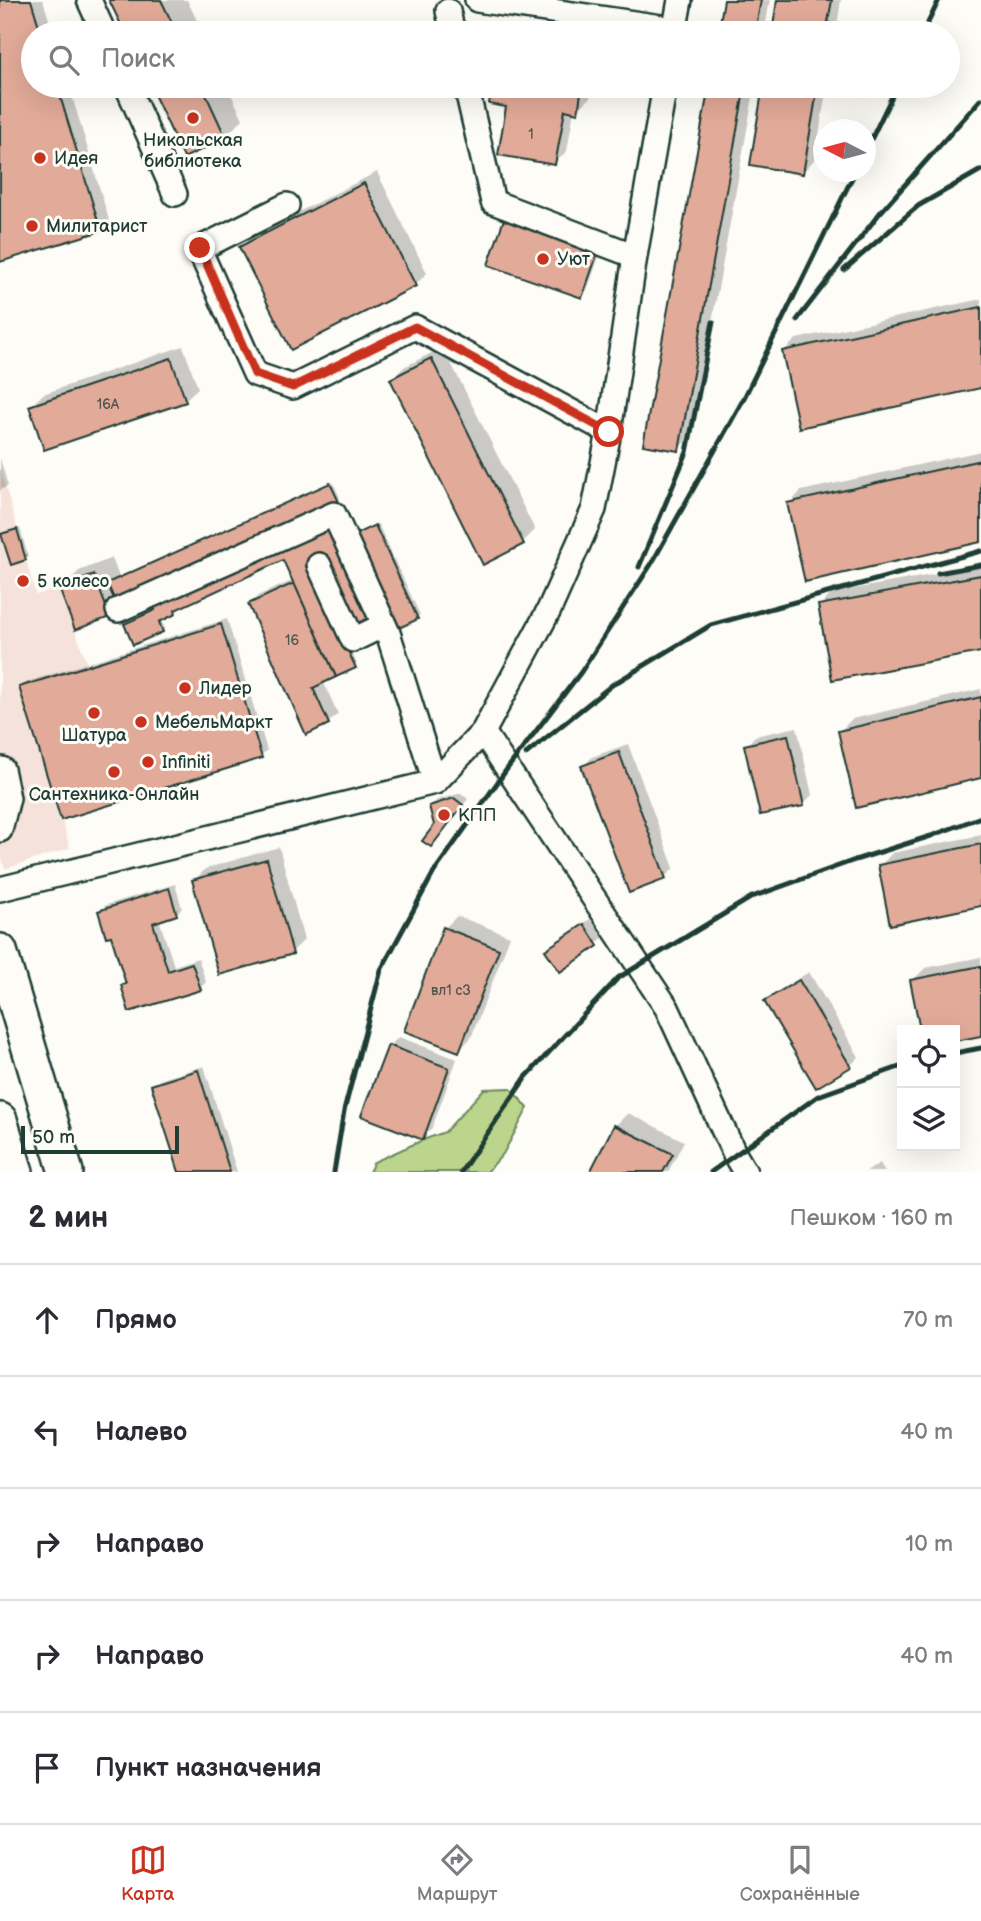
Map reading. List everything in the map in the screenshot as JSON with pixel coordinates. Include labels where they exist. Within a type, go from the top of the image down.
[{"type":"highway","points":[[0,951],[66,1172]]},
{"type":"highway","points":[[0,1119],[16,1172]]},
{"type":"street","points":[[89,0],[99,21]]},
{"type":"street","points":[[477,0],[611,21]]},
{"type":"street","points":[[677,21],[680,0]]},
{"type":"street","points":[[132,98],[175,194]]},
{"type":"street","points":[[469,98],[493,202],[635,256]]},
{"type":"street","points":[[0,889],[435,782],[483,732],[549,610],[594,509],[663,98]]},
{"type":"street","points":[[286,205],[200,248],[255,374],[293,387],[415,327],[609,432]]},
{"type":"street","points":[[118,610],[334,514],[384,625],[435,782]]},
{"type":"street","points":[[319,565],[353,640],[384,625]]},
{"type":"street","points":[[483,732],[667,1008],[745,1172]]},
{"type":"street","points":[[0,830],[8,798],[2,769]]},
{"type":"shaded area","name":"МебельМаркт","points":[[0,467],[36,595],[59,588],[88,665],[221,624],[262,758],[62,820],[70,848],[5,869],[0,854]]},
{"type":"green space","points":[[510,1088],[528,1108],[503,1154],[487,1172],[369,1172],[374,1162],[445,1132],[484,1089]]},
{"type":"building","name":"Идея","points":[[0,0],[31,0],[37,21],[21,21],[21,98],[61,98],[101,231],[0,262]]},
{"type":"building","points":[[109,0],[161,0],[171,21],[119,21]]},
{"type":"building","points":[[724,0],[761,0],[757,21],[720,21]]},
{"type":"building","points":[[777,0],[832,0],[828,21],[774,21]]},
{"type":"building","points":[[156,98],[208,98],[226,138],[184,158]]},
{"type":"building","points":[[490,98],[580,98],[578,113],[565,110],[555,165],[498,155],[506,107],[489,104]]},
{"type":"building","points":[[707,98],[743,98],[679,451],[643,445]]},
{"type":"building","points":[[761,98],[816,98],[803,174],[750,165]]},
{"type":"building","points":[[364,183],[416,286],[291,350],[239,247]]},
{"type":"building","name":"Уют","points":[[504,219],[598,252],[582,298],[488,265]]},
{"type":"building","points":[[981,307],[981,388],[799,428],[782,351]]},
{"type":"building","points":[[171,358],[186,402],[44,450],[29,406]]},
{"type":"building","points":[[431,358],[524,544],[483,565],[390,379]]},
{"type":"building","points":[[981,460],[981,542],[805,582],[787,503]]},
{"type":"building","points":[[330,483],[339,502],[115,601],[107,583]]},
{"type":"building","points":[[375,525],[418,619],[397,629],[354,535]]},
{"type":"building","points":[[329,526],[373,623],[358,630],[311,569],[356,668],[336,677],[283,560],[175,610],[176,614],[159,622],[163,632],[133,645],[124,624],[155,610],[153,606]]},
{"type":"building","points":[[17,529],[26,560],[11,565],[1,534]]},
{"type":"building","points":[[94,575],[110,617],[75,630],[59,588]]},
{"type":"building","points":[[981,575],[981,652],[832,680],[818,605]]},
{"type":"building","points":[[294,583],[336,677],[313,688],[329,724],[306,735],[248,604]]},
{"type":"building","name":"МебельМаркт","points":[[221,624],[262,758],[61,820],[19,687]]},
{"type":"building","points":[[981,697],[981,778],[856,808],[838,731]]},
{"type":"building","points":[[788,735],[804,806],[760,815],[744,745]]},
{"type":"building","points":[[619,752],[666,879],[629,893],[581,766]]},
{"type":"building","name":"КПП","points":[[454,798],[463,805],[431,847],[422,841],[434,825],[429,806]]},
{"type":"building","points":[[981,844],[981,906],[890,925],[878,865]]},
{"type":"building","points":[[267,859],[293,954],[219,975],[192,880]]},
{"type":"building","points":[[169,888],[177,915],[153,923],[168,971],[192,963],[201,990],[129,1012],[121,985],[126,984],[111,936],[106,937],[98,911]]},
{"type":"building","points":[[584,924],[598,946],[560,972],[545,950]]},
{"type":"building","points":[[443,927],[499,949],[459,1052],[404,1031]]},
{"type":"building","points":[[981,966],[981,1036],[960,1040],[960,1025],[919,1025],[910,980]]},
{"type":"building","points":[[799,980],[851,1067],[816,1088],[764,1001]]},
{"type":"building","points":[[388,1045],[449,1068],[423,1140],[361,1116]]},
{"type":"building","points":[[198,1070],[230,1172],[179,1172],[151,1085]]},
{"type":"building","points":[[614,1125],[673,1154],[663,1172],[590,1172]]},
{"type":"railway","points":[[929,21],[939,0]]},
{"type":"railway","points":[[876,129],[891,98]]},
{"type":"railway","points":[[797,320],[879,214],[981,99]]},
{"type":"railway","points":[[844,270],[918,206],[981,170]]},
{"type":"railway","points":[[334,1172],[344,1111],[381,970],[434,872],[507,769],[581,672],[652,563],[743,400],[850,182]]},
{"type":"railway","points":[[639,567],[687,452],[713,322]]},
{"type":"railway","points":[[526,754],[612,685],[711,625],[981,551]]},
{"type":"railway","points":[[938,573],[981,565]]},
{"type":"railway","points":[[461,1172],[526,1077],[618,978],[752,897],[981,817]]},
{"type":"railway","points":[[960,1052],[981,1048]]},
{"type":"railway","points":[[711,1172],[818,1096],[897,1068]]},
{"type":"place","name":"Никольская библиотека","points":[[193,118]]},
{"type":"place","name":"Идея","points":[[40,158]]},
{"type":"place","name":"Милитарист","points":[[32,226]]},
{"type":"place","name":"Уют","points":[[543,259]]},
{"type":"place","name":"5 колесо","points":[[23,581]]},
{"type":"place","name":"Лидер","points":[[185,688]]},
{"type":"place","name":"Шатура","points":[[94,713]]},
{"type":"place","name":"МебельМаркт","points":[[141,722]]},
{"type":"place","name":"Infiniti","points":[[148,762]]},
{"type":"place","name":"Сантехника-Онлайн","points":[[114,772]]},
{"type":"place","name":"КПП","points":[[444,815]]},
{"type":"route","points":[[200,248],[255,374],[293,387],[415,327],[609,432]]}]
